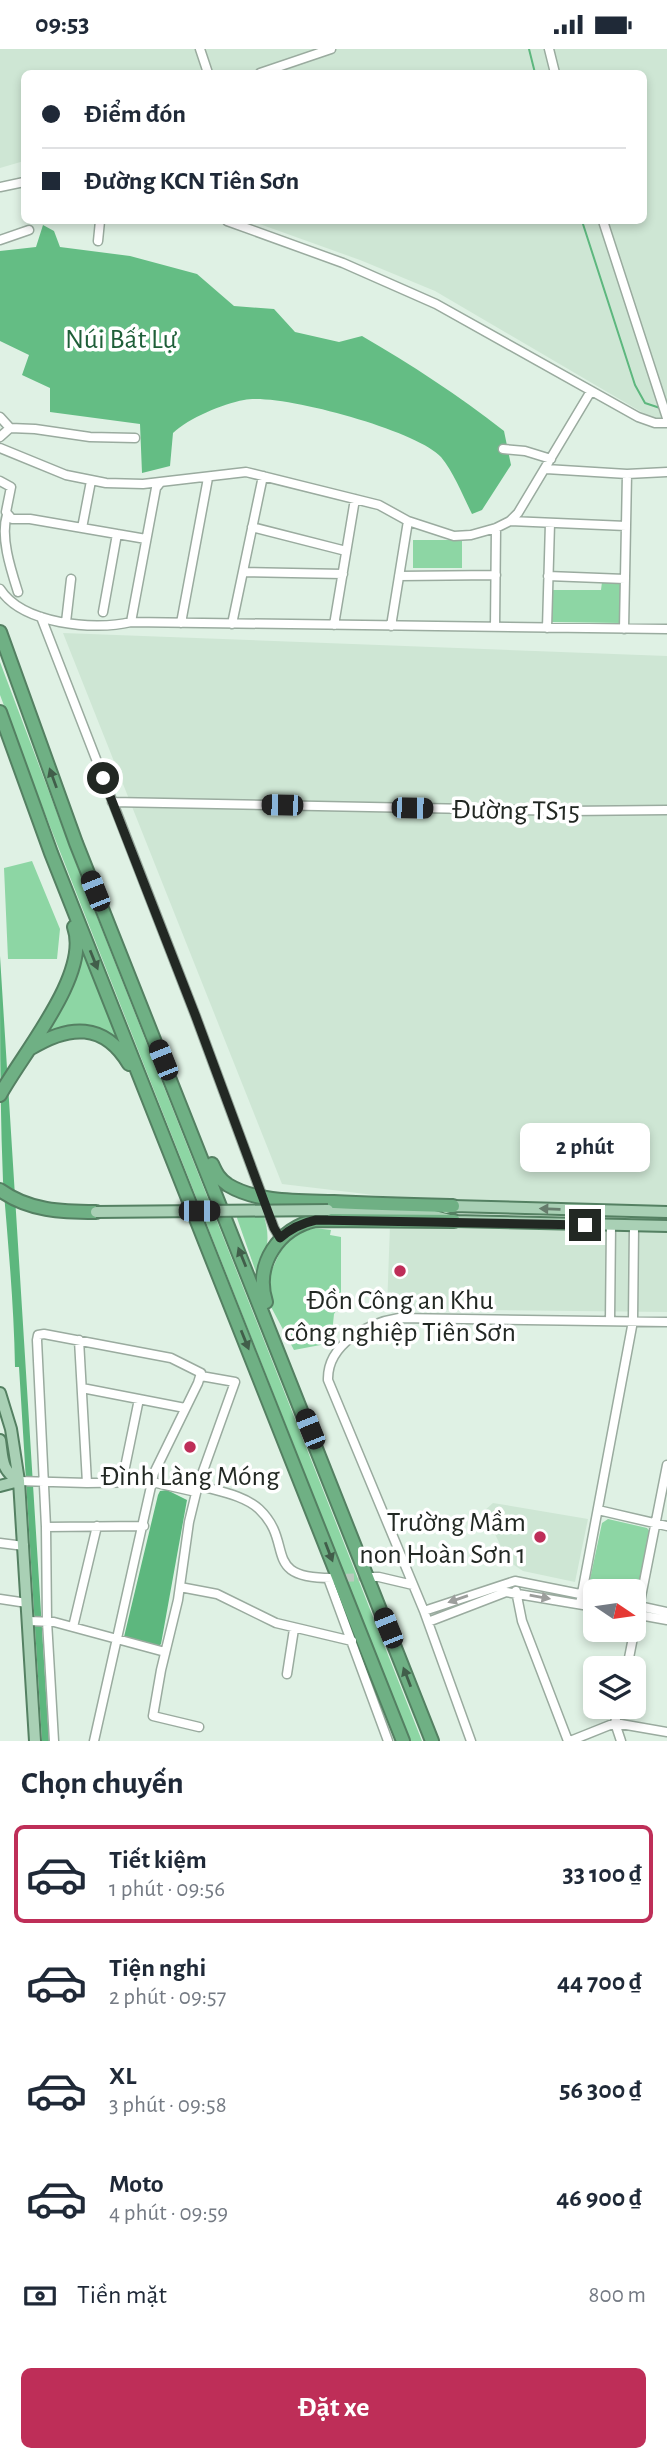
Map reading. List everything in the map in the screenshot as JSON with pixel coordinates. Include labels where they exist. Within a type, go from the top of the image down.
[{"type":"highway","points":[[0,632],[76,842],[432,1741]]},
{"type":"highway","points":[[0,712],[25,798],[77,936],[77,951],[69,978],[31,1048],[1,1092]]},
{"type":"highway","points":[[0,712],[51,853],[403,1741]]},
{"type":"highway","points":[[76,842],[103,896],[219,1178],[239,1190],[264,1196],[309,1201],[453,1206]]},
{"type":"highway","points":[[31,1048],[58,1033],[84,1031],[119,1049],[129,1063],[172,1172],[202,1231]]},
{"type":"highway","points":[[0,1191],[23,1204],[50,1210],[96,1212]]},
{"type":"highway","points":[[330,1480],[320,1437],[265,1299],[262,1285],[280,1238],[288,1230],[316,1220],[454,1221]]},
{"type":"main road","points":[[423,1213],[453,1206],[667,1212]]},
{"type":"main road","points":[[96,1212],[328,1210],[423,1213],[454,1221],[667,1226]]},
{"type":"main road","points":[[0,1393],[11,1429],[19,1481],[35,1741]]},
{"type":"main road","points":[[0,1440],[5,1468],[9,1475],[19,1481]]},
{"type":"main road","points":[[0,1486],[19,1481]]},
{"type":"street","points":[[200,49],[207,70]]},
{"type":"street","points":[[269,70],[331,49]]},
{"type":"street","points":[[549,49],[554,70]]},
{"type":"street","points":[[0,187],[21,183]]},
{"type":"street","points":[[98,241],[100,224]]},
{"type":"street","points":[[235,224],[343,263],[436,304],[638,417],[655,423],[667,419],[663,397],[604,224]]},
{"type":"street","points":[[0,240],[19,231],[29,230]]},
{"type":"street","points":[[510,521],[545,469],[591,391]]},
{"type":"street","points":[[0,417],[10,428]]},
{"type":"street","points":[[0,437],[10,428],[90,437],[135,438]]},
{"type":"street","points":[[0,448],[91,481],[143,484],[246,472],[263,475],[379,505],[408,521],[454,535],[471,535],[510,521],[626,526]]},
{"type":"street","points":[[503,449],[525,451],[551,459]]},
{"type":"street","points":[[545,469],[627,474],[667,472]]},
{"type":"street","points":[[624,629],[627,474]]},
{"type":"street","points":[[232,624],[263,475]]},
{"type":"street","points":[[181,623],[208,478]]},
{"type":"street","points":[[0,481],[11,487],[4,527],[5,548],[18,592]]},
{"type":"street","points":[[82,528],[91,481]]},
{"type":"street","points":[[131,622],[156,488],[160,483]]},
{"type":"street","points":[[334,625],[355,499]]},
{"type":"street","points":[[7,515],[12,519],[30,519],[146,539]]},
{"type":"street","points":[[391,626],[408,521]]},
{"type":"street","points":[[547,628],[550,523]]},
{"type":"street","points":[[252,527],[346,551]]},
{"type":"street","points":[[495,627],[496,528]]},
{"type":"street","points":[[103,612],[117,534]]},
{"type":"street","points":[[243,572],[343,574]]},
{"type":"street","points":[[399,576],[496,575]]},
{"type":"street","points":[[548,576],[625,579]]},
{"type":"street","points":[[66,622],[71,579]]},
{"type":"street","points":[[0,589],[15,606],[41,617],[115,626],[131,622],[667,629]]},
{"type":"street","points":[[41,617],[280,1238]]},
{"type":"street","name":"Đường TS15","points":[[112,802],[667,810]]},
{"type":"street","points":[[610,1321],[611,1225]]},
{"type":"street","points":[[581,1599],[633,1321],[634,1226]]},
{"type":"street","points":[[471,1741],[424,1611],[328,1380],[331,1360],[358,1333],[384,1321],[399,1318],[667,1322]]},
{"type":"street","points":[[56,1740],[45,1621],[46,1527],[40,1482],[37,1340],[38,1335],[44,1334],[171,1358],[201,1373],[201,1376],[235,1382],[197,1488],[153,1716],[199,1727]]},
{"type":"street","points":[[79,1340],[87,1483]]},
{"type":"street","points":[[94,1741],[152,1482],[167,1443],[201,1376]]},
{"type":"street","points":[[82,1388],[185,1408]]},
{"type":"street","points":[[122,1482],[139,1399]]},
{"type":"street","points":[[643,1579],[667,1465]]},
{"type":"street","points":[[19,1481],[152,1482],[197,1488],[256,1506],[271,1527],[285,1562],[292,1572],[306,1577],[331,1578],[388,1741]]},
{"type":"street","points":[[598,1510],[667,1525]]},
{"type":"street","points":[[73,1627],[97,1526]]},
{"type":"street","points":[[46,1527],[144,1526]]},
{"type":"street","points":[[0,1543],[24,1546]]},
{"type":"street","points":[[370,1577],[413,1585]]},
{"type":"street","points":[[424,1611],[515,1581],[581,1599]]},
{"type":"street","points":[[515,1581],[522,1621],[569,1741],[615,1723],[667,1733]]},
{"type":"street","points":[[180,1587],[217,1594],[294,1629],[352,1641]]},
{"type":"street","points":[[428,1622],[506,1592],[581,1599]]},
{"type":"street","points":[[0,1599],[27,1603]]},
{"type":"street","points":[[646,1611],[667,1612]]},
{"type":"street","points":[[646,1613],[667,1620]]},
{"type":"street","points":[[29,1621],[45,1621],[73,1627],[165,1652]]},
{"type":"street","points":[[287,1674],[294,1629]]},
{"type":"street","points":[[616,1719],[621,1741]]},
{"type":"shaded area","points":[[0,49],[667,49],[667,427],[435,291],[360,260],[259,224],[647,224],[647,70],[21,70],[21,162],[0,168]]},
{"type":"shaded area","points":[[413,540],[462,540],[462,568],[413,568]]},
{"type":"shaded area","points":[[602,582],[622,583],[621,623],[552,622],[553,590],[601,590]]},
{"type":"shaded area","points":[[63,633],[667,656],[667,1312],[387,1309],[391,1197],[282,1184]]},
{"type":"shaded area","points":[[0,662],[80,874],[422,1741],[411,1741],[389,1687],[42,806],[0,695]]},
{"type":"shaded area","points":[[32,861],[60,929],[57,959],[8,959],[4,868]]},
{"type":"shaded area","points":[[81,946],[123,1042],[85,1027],[66,1027],[44,1032]]},
{"type":"shaded area","points":[[0,956],[49,1741],[42,1741],[19,1367],[15,1367],[3,1181]]},
{"type":"shaded area","points":[[263,1214],[267,1239],[258,1278],[237,1218],[238,1215]]},
{"type":"shaded area","points":[[314,1228],[331,1230],[330,1235],[341,1237],[341,1304],[334,1314],[331,1343],[294,1350],[270,1305],[270,1274],[280,1252],[294,1235]]},
{"type":"shaded area","points":[[167,1490],[187,1500],[159,1646],[124,1637],[158,1495],[160,1491]]},
{"type":"shaded area","name":"Trường Mầm non Hoàn Sơn 1","points":[[493,1503],[588,1519],[575,1582],[523,1571],[514,1565],[505,1555],[484,1511]]},
{"type":"shaded area","points":[[608,1519],[647,1528],[650,1532],[642,1579],[590,1579],[602,1523]]},
{"type":"green space","name":"Núi Bất Lự","points":[[43,225],[54,231],[60,247],[130,256],[197,274],[234,306],[274,309],[295,332],[339,342],[362,336],[434,381],[504,431],[511,465],[482,510],[472,514],[446,463],[428,447],[378,425],[347,416],[261,399],[226,405],[188,422],[173,433],[170,466],[142,473],[140,424],[50,412],[50,388],[22,375],[29,355],[0,341],[0,251],[36,247]]},
{"type":"waterway","points":[[529,49],[534,70]]},
{"type":"waterway","points":[[583,224],[635,385],[645,403],[660,408]]},
{"type":"tunnel","points":[[334,1578],[370,1577]]},
{"type":"place","name":"Đồn Công an Khu công nghiệp Tiên Sơn","points":[[400,1271]]},
{"type":"place","name":"Đình Làng Móng","points":[[190,1447]]},
{"type":"place","name":"Trường Mầm non Hoàn Sơn 1","points":[[540,1537]]},
{"type":"route","points":[[103,778],[280,1238],[288,1230],[316,1220],[585,1225]]}]
